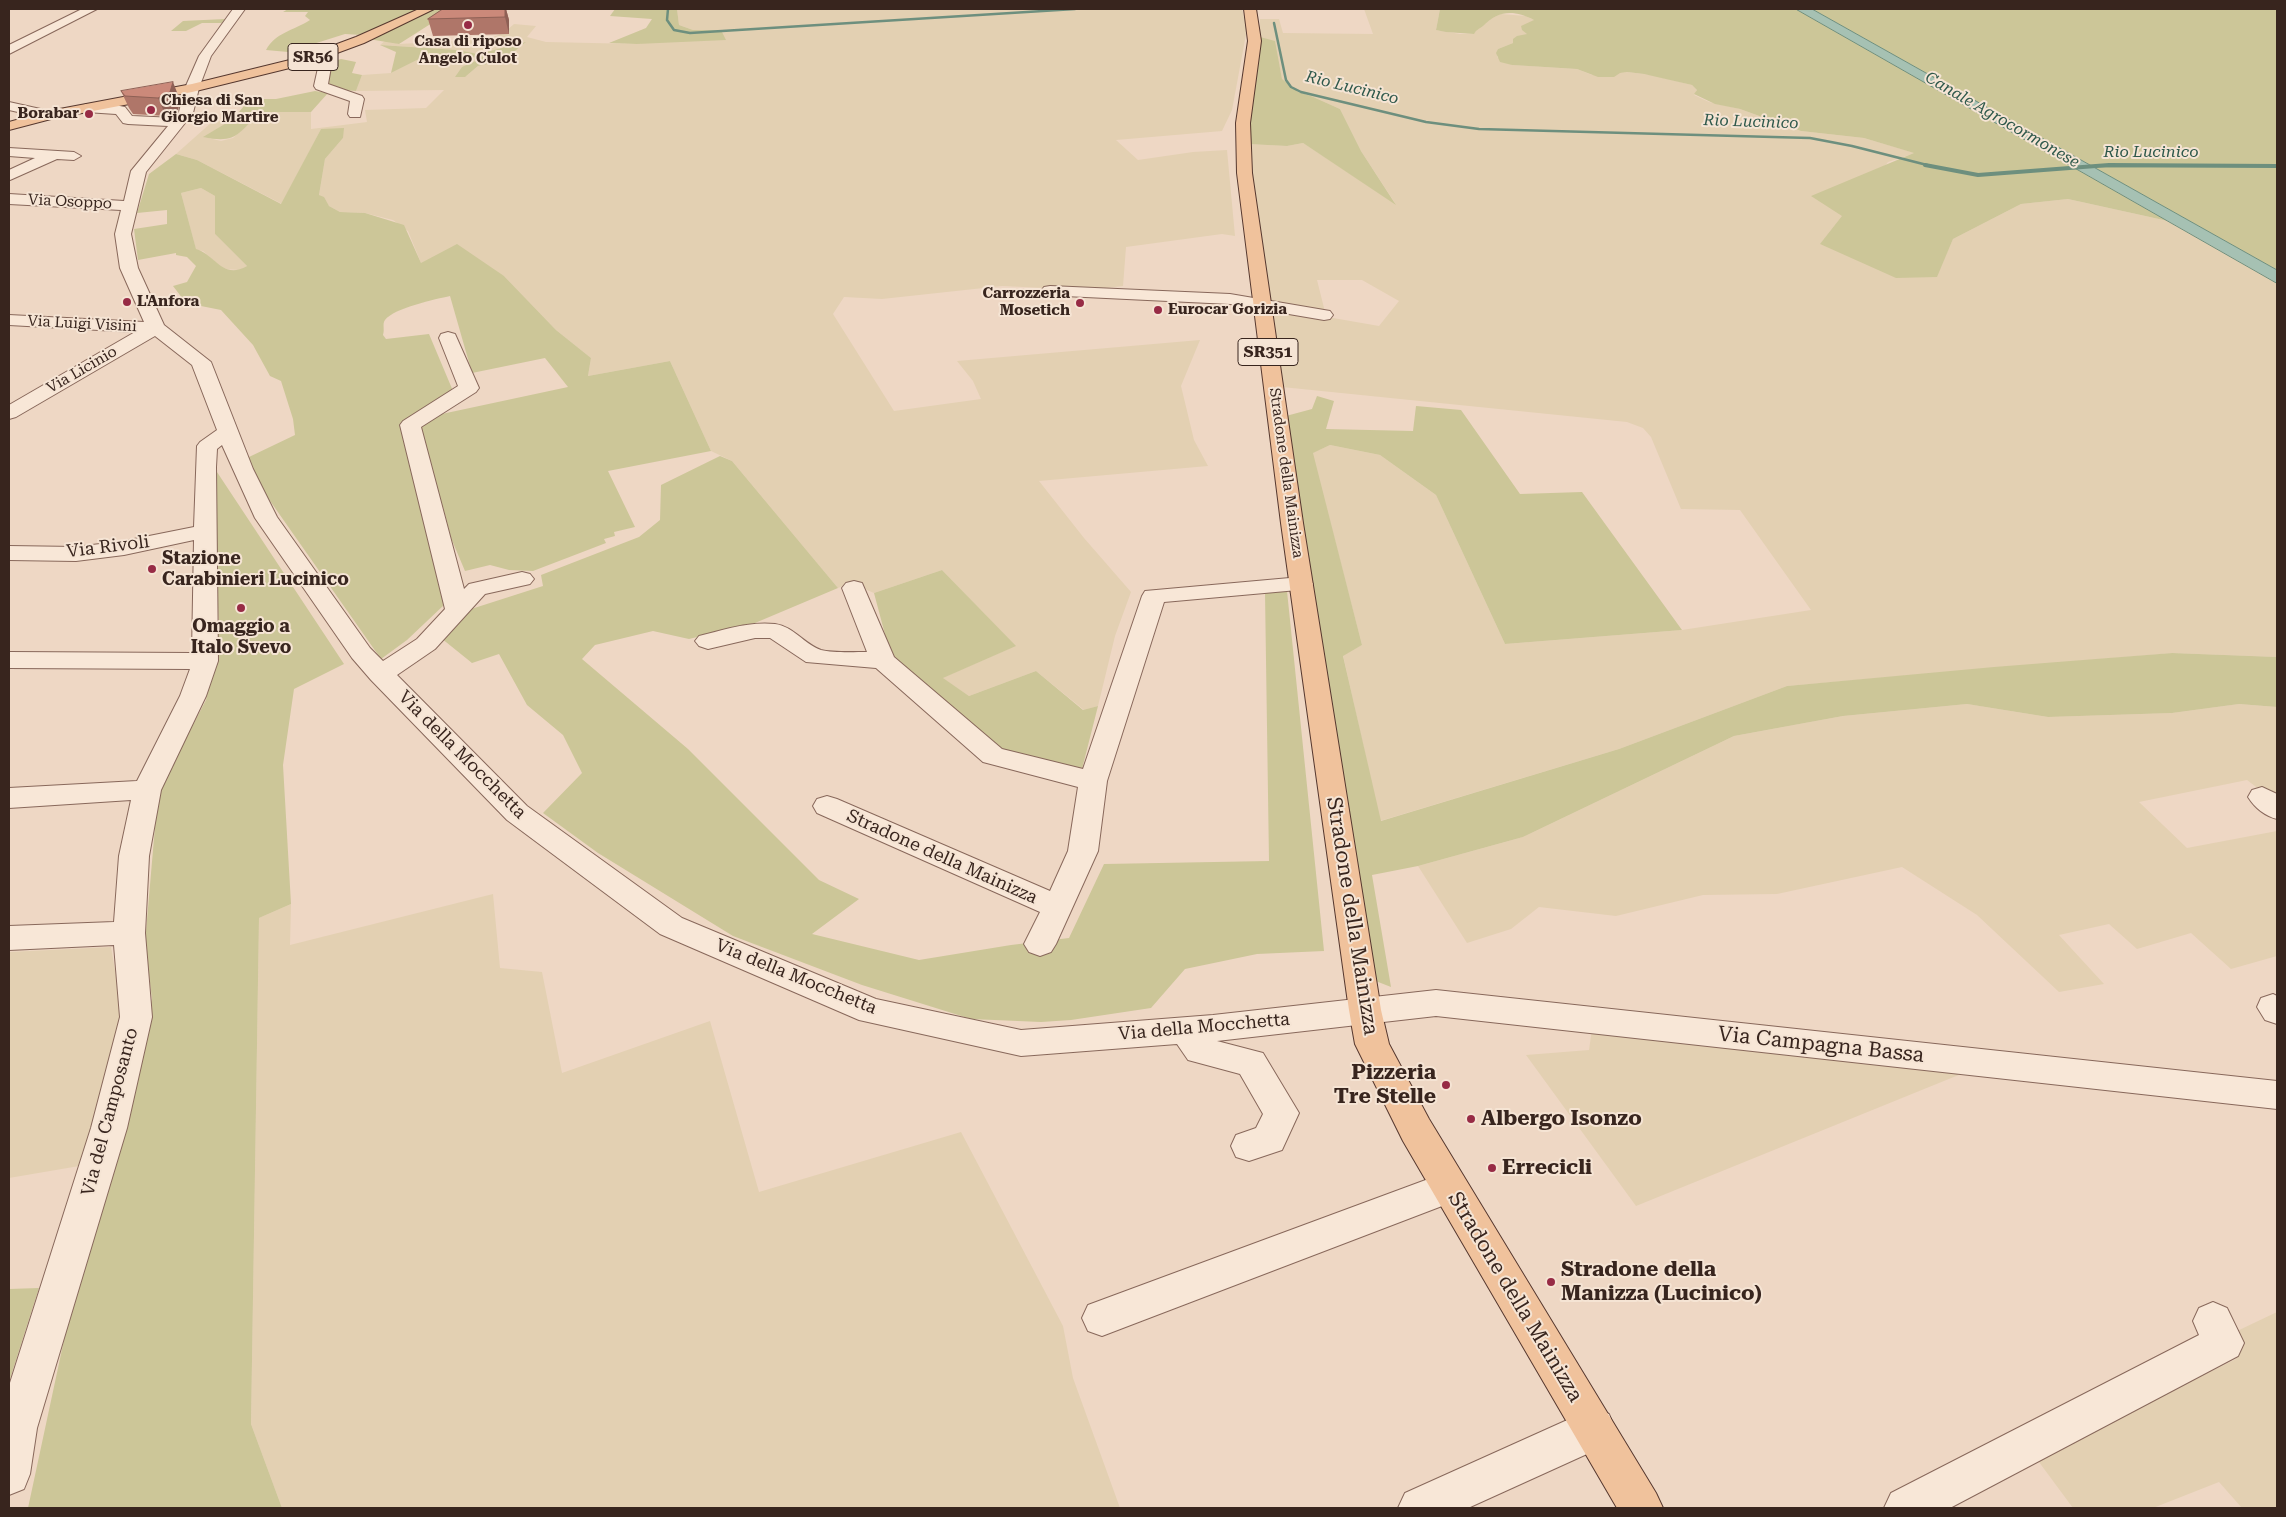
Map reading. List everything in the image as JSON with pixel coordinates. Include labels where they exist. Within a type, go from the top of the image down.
[{"type":"main road","name":"SR56","points":[[10,123],[192,88],[306,60],[360,40],[428,9]]},
{"type":"main road","name":"Stradone della Mainizza","points":[[1250,9],[1255,25],[1254,53],[1242,138],[1261,303],[1301,584],[1365,1010],[1372,1044],[1416,1130],[1641,1508]]},
{"type":"street","points":[[9,50],[91,9]]},
{"type":"street","points":[[228,432],[201,362],[156,328],[129,268],[123,234],[139,171],[186,114],[192,88],[205,56],[239,9]]},
{"type":"street","points":[[306,60],[321,63],[324,67],[321,86],[357,99],[355,114]]},
{"type":"street","points":[[9,106],[28,112],[49,115]]},
{"type":"street","points":[[86,108],[120,110],[128,120],[178,122]]},
{"type":"street","points":[[10,123],[28,112]]},
{"type":"street","points":[[9,152],[74,156]]},
{"type":"street","points":[[10,176],[55,155]]},
{"type":"street","name":"Via Osoppo","points":[[9,199],[131,206]]},
{"type":"street","points":[[9,215],[35,200]]},
{"type":"street","points":[[1050,291],[1230,299],[1324,315]]},
{"type":"street","name":"Via Luigi Visini","points":[[9,320],[156,328]]},
{"type":"street","name":"Via Licinio","points":[[9,413],[156,328]]},
{"type":"street","points":[[448,338],[469,388],[410,425],[457,608]]},
{"type":"street","name":"Via del Camposanto","points":[[9,1474],[12,1431],[109,1128],[136,1017],[129,933],[134,856],[147,790],[193,696],[205,661],[205,467],[208,446],[228,432]]},
{"type":"street","name":"Via della Mocchetta","points":[[228,432],[242,469],[266,518],[361,653],[517,813],[671,926],[871,1011],[1021,1043],[1185,1030],[1365,1010]]},
{"type":"street","name":"Via Rivoli","points":[[9,553],[76,554],[95,552],[206,531]]},
{"type":"street","points":[[380,674],[426,644],[457,608],[477,589],[522,579]]},
{"type":"street","name":"Stradone della Mainizza","points":[[1040,944],[1083,850],[1093,781],[1154,596],[1301,584]]},
{"type":"street","points":[[854,588],[883,661],[993,756],[1093,781]]},
{"type":"street","points":[[708,642],[755,631],[775,631],[815,657],[883,661]]},
{"type":"street","points":[[9,660],[205,661]]},
{"type":"street","points":[[9,798],[147,790]]},
{"type":"street","name":"Stradone della Mainizza","points":[[827,806],[1058,907]]},
{"type":"street","points":[[9,938],[129,933]]},
{"type":"street","name":"Via Campagna Bassa","points":[[1365,1010],[1436,1003],[2277,1095]]},
{"type":"street","points":[[1185,1030],[1200,1050],[1251,1063],[1281,1113],[1269,1139],[1249,1146]]},
{"type":"street","points":[[1102,1318],[1450,1187]]},
{"type":"street","points":[[1906,1508],[2224,1343],[2213,1320]]},
{"type":"street","points":[[1420,1508],[1594,1429]]},
{"type":"shaded area","points":[[288,9],[418,9],[362,35],[345,34],[288,52],[266,50],[280,35],[310,20],[305,16],[308,12],[283,12]]},
{"type":"shaded area","points":[[433,9],[461,9],[432,23],[399,44],[368,39]]},
{"type":"shaded area","points":[[615,9],[677,9],[679,25],[693,30],[721,30],[726,40],[637,44],[609,43],[646,28],[652,19],[610,16]]},
{"type":"shaded area","points":[[677,9],[1242,9],[1247,29],[1232,110],[1222,131],[1116,140],[1138,160],[1193,152],[1227,150],[1235,236],[1222,234],[1126,247],[1123,286],[1089,290],[1002,286],[882,299],[844,297],[833,314],[894,411],[981,399],[973,381],[957,361],[1200,340],[1181,386],[1194,440],[1208,466],[1039,481],[1084,538],[1131,592],[1115,636],[1098,706],[1084,710],[1036,671],[969,696],[942,678],[1015,646],[942,570],[874,593],[850,583],[838,588],[732,461],[711,451],[670,361],[588,376],[591,358],[556,330],[504,276],[421,263],[408,231],[393,220],[365,213],[340,212],[329,206],[319,195],[325,159],[343,138],[321,129],[282,204],[197,160],[176,154],[212,122],[233,119],[204,137],[221,141],[233,138],[260,112],[311,112],[311,129],[367,122],[365,110],[426,108],[444,90],[356,91],[362,75],[391,73],[425,56],[483,58],[465,77],[478,66],[503,61],[525,43],[478,54],[458,50],[380,45],[386,40],[399,44],[490,39],[506,31],[514,24],[536,26],[527,37],[546,42],[637,44],[721,30],[693,30],[679,25]]},
{"type":"shaded area","points":[[1364,9],[1440,9],[1436,30],[1460,34],[1473,34],[1488,20],[1501,14],[1526,16],[1534,20],[1530,23],[1527,34],[1513,43],[1498,49],[1497,57],[1512,65],[1577,69],[1592,75],[1627,72],[1652,75],[1692,85],[1697,90],[1694,95],[1709,102],[1740,109],[1801,131],[1864,138],[1915,153],[1888,162],[1821,244],[1936,277],[1953,239],[2021,204],[2068,199],[2168,221],[2277,283],[2277,657],[2172,653],[1787,686],[1619,749],[1380,821],[1343,655],[1362,645],[1312,453],[1330,445],[1380,455],[1436,495],[1505,644],[1682,630],[1811,610],[1740,510],[1681,509],[1651,437],[1643,428],[1627,422],[1282,387],[1270,307],[1379,326],[1399,301],[1362,280],[1317,280],[1325,312],[1270,301],[1248,144],[1287,146],[1303,143],[1395,203],[1361,151],[1340,109],[1298,92],[1282,80],[1279,65],[1260,37],[1260,19],[1279,19],[1283,33],[1373,34]]},
{"type":"shaded area","points":[[1440,9],[1796,9],[2168,221],[2068,199],[2021,204],[1953,239],[1937,277],[1896,278],[1820,244],[1842,216],[1811,196],[1914,153],[1864,138],[1801,131],[1740,109],[1715,104],[1694,94],[1697,90],[1692,85],[1644,74],[1627,72],[1620,73],[1614,77],[1598,77],[1577,69],[1512,65],[1500,62],[1496,53],[1498,49],[1513,43],[1513,39],[1517,36],[1527,34],[1522,30],[1521,26],[1534,20],[1519,14],[1506,13],[1494,17],[1474,34],[1446,32],[1436,30]]},
{"type":"shaded area","points":[[1812,9],[2277,9],[2277,270]]},
{"type":"shaded area","points":[[225,19],[222,23],[202,23],[186,31],[171,31],[183,21]]},
{"type":"shaded area","points":[[1260,37],[1275,41],[1282,79],[1298,92],[1340,109],[1361,151],[1396,205],[1303,143],[1287,146],[1248,144],[1254,71]]},
{"type":"shaded area","points":[[526,42],[503,61],[478,66],[465,77],[455,77],[462,67],[482,58],[425,56],[391,73],[396,52],[380,45],[458,50],[478,54]]},
{"type":"shaded area","points":[[341,59],[356,62],[352,73],[362,75],[356,91],[341,90],[325,85],[328,63]]},
{"type":"shaded area","points":[[315,91],[328,93],[311,112],[260,112],[241,131],[230,138],[214,139],[203,137],[233,119],[244,106],[255,99],[276,99]]},
{"type":"shaded area","points":[[344,128],[343,138],[325,159],[319,195],[324,197],[329,206],[340,212],[365,213],[404,225],[421,263],[457,244],[504,276],[556,330],[591,358],[588,376],[670,361],[711,451],[608,471],[635,527],[614,532],[615,536],[604,539],[606,543],[533,571],[509,570],[490,565],[465,571],[451,538],[443,507],[435,508],[419,446],[426,444],[420,424],[423,418],[568,387],[545,358],[472,373],[450,296],[416,305],[390,316],[384,323],[383,335],[386,339],[429,334],[453,391],[400,425],[444,605],[407,640],[381,659],[254,478],[249,457],[295,435],[293,419],[281,381],[270,376],[253,345],[221,310],[186,303],[173,286],[187,282],[196,266],[187,257],[176,255],[176,253],[138,260],[134,229],[167,224],[167,210],[137,213],[149,174],[176,154],[197,160],[281,204],[321,129]],"holes":[[[201,188],[215,196],[215,234],[247,266],[238,270],[225,268],[196,249],[181,193]]]},
{"type":"shaded area","points":[[201,188],[215,196],[215,234],[247,266],[240,270],[223,269],[203,251],[196,250],[181,193]]},
{"type":"shaded area","points":[[1317,396],[1334,401],[1326,429],[1413,431],[1416,406],[1461,410],[1520,494],[1582,492],[1682,630],[1505,644],[1436,495],[1380,455],[1330,445],[1313,453],[1362,645],[1343,656],[1381,821],[1619,749],[1787,686],[2172,653],[2277,657],[2277,707],[2239,704],[2172,713],[2048,717],[1967,704],[1843,716],[1734,736],[1523,837],[1418,866],[1372,875],[1391,987],[1368,978],[1286,416],[1312,409]]},
{"type":"shaded area","points":[[720,456],[732,461],[838,588],[755,623],[689,639],[653,631],[595,645],[582,659],[688,749],[819,880],[859,899],[812,934],[919,960],[1069,938],[1104,864],[1269,861],[1265,593],[1287,591],[1324,951],[1257,954],[1185,969],[1151,1008],[1071,1020],[1041,1022],[971,1019],[862,985],[733,936],[598,853],[543,813],[582,773],[563,735],[527,705],[499,654],[472,663],[441,638],[465,611],[543,586],[541,575],[639,537],[660,520],[661,485]]},
{"type":"shaded area","points":[[215,469],[344,664],[294,689],[283,765],[291,904],[259,918],[251,1424],[282,1508],[28,1508],[76,1284],[152,999],[145,943],[158,792],[206,700],[219,627],[213,511]]},
{"type":"shaded area","points":[[942,570],[1016,646],[943,678],[969,696],[1036,671],[1083,710],[1098,706],[1082,769],[998,751],[891,657],[874,593]]},
{"type":"shaded area","points":[[1967,704],[2048,717],[2172,713],[2239,704],[2277,707],[2277,803],[2247,780],[2139,802],[2187,848],[2277,831],[2277,956],[2231,969],[2191,933],[2137,949],[2109,924],[2059,935],[2104,984],[2059,992],[1977,915],[1902,867],[1777,894],[1703,895],[1616,916],[1539,907],[1511,929],[1467,943],[1418,866],[1523,837],[1734,736],[1843,716]]},
{"type":"shaded area","points":[[493,894],[500,968],[542,972],[562,1073],[710,1021],[759,1192],[961,1132],[1063,1326],[1073,1378],[1120,1508],[282,1508],[251,1424],[259,918],[291,904],[290,945]]},
{"type":"shaded area","points":[[111,947],[124,1023],[85,1165],[9,1178],[9,952]]},
{"type":"shaded area","points":[[1592,1029],[1971,1070],[1636,1206],[1526,1055],[1589,1050]]},
{"type":"shaded area","points":[[39,1288],[9,1382],[9,1289]]},
{"type":"shaded area","points":[[2277,1312],[2277,1508],[2242,1508],[2219,1482],[2153,1508],[2073,1508],[2036,1458],[2236,1359],[2235,1332]]},
{"type":"water","name":"Canale Agrocormonese","points":[[1796,9],[1812,9],[2277,270],[2277,283]]},
{"type":"building","points":[[443,9],[505,9],[505,17],[428,19]]},
{"type":"building","points":[[173,82],[170,92],[158,98],[125,96],[121,91]]},
{"type":"waterway","name":"Rio Lucinico","points":[[668,9],[667,20],[674,30],[690,33],[1075,9]]},
{"type":"waterway","name":"Rio Lucinico","points":[[1274,23],[1286,80],[1291,87],[1301,92],[1426,122],[1479,129],[1810,138],[1852,146],[1931,166]]},
{"type":"waterway","name":"Rio Lucinico","points":[[1925,165],[1978,175],[2096,166]]},
{"type":"waterway","name":"Rio Lucinico","points":[[2109,165],[2277,166],[2096,166],[2109,165]]},
{"type":"place","name":"Casa di riposo Angelo Culot","points":[[468,25]]},
{"type":"place","name":"Chiesa di San Giorgio Martire","points":[[151,110]]},
{"type":"place","name":"Borabar","points":[[89,114]]},
{"type":"place","name":"L'Anfora","points":[[127,302]]},
{"type":"place","name":"Carrozzeria Mosetich","points":[[1080,303]]},
{"type":"place","name":"Eurocar Gorizia","points":[[1158,310]]},
{"type":"place","name":"Stazione Carabinieri Lucinico","points":[[152,569]]},
{"type":"place","name":"Omaggio a Italo Svevo","points":[[241,608]]},
{"type":"place","name":"Pizzeria Tre Stelle","points":[[1446,1085]]},
{"type":"place","name":"Albergo Isonzo","points":[[1471,1119]]},
{"type":"place","name":"Errecicli","points":[[1492,1168]]},
{"type":"place","name":"Stradone della Manizza (Lucinico)","points":[[1551,1282]]}]
